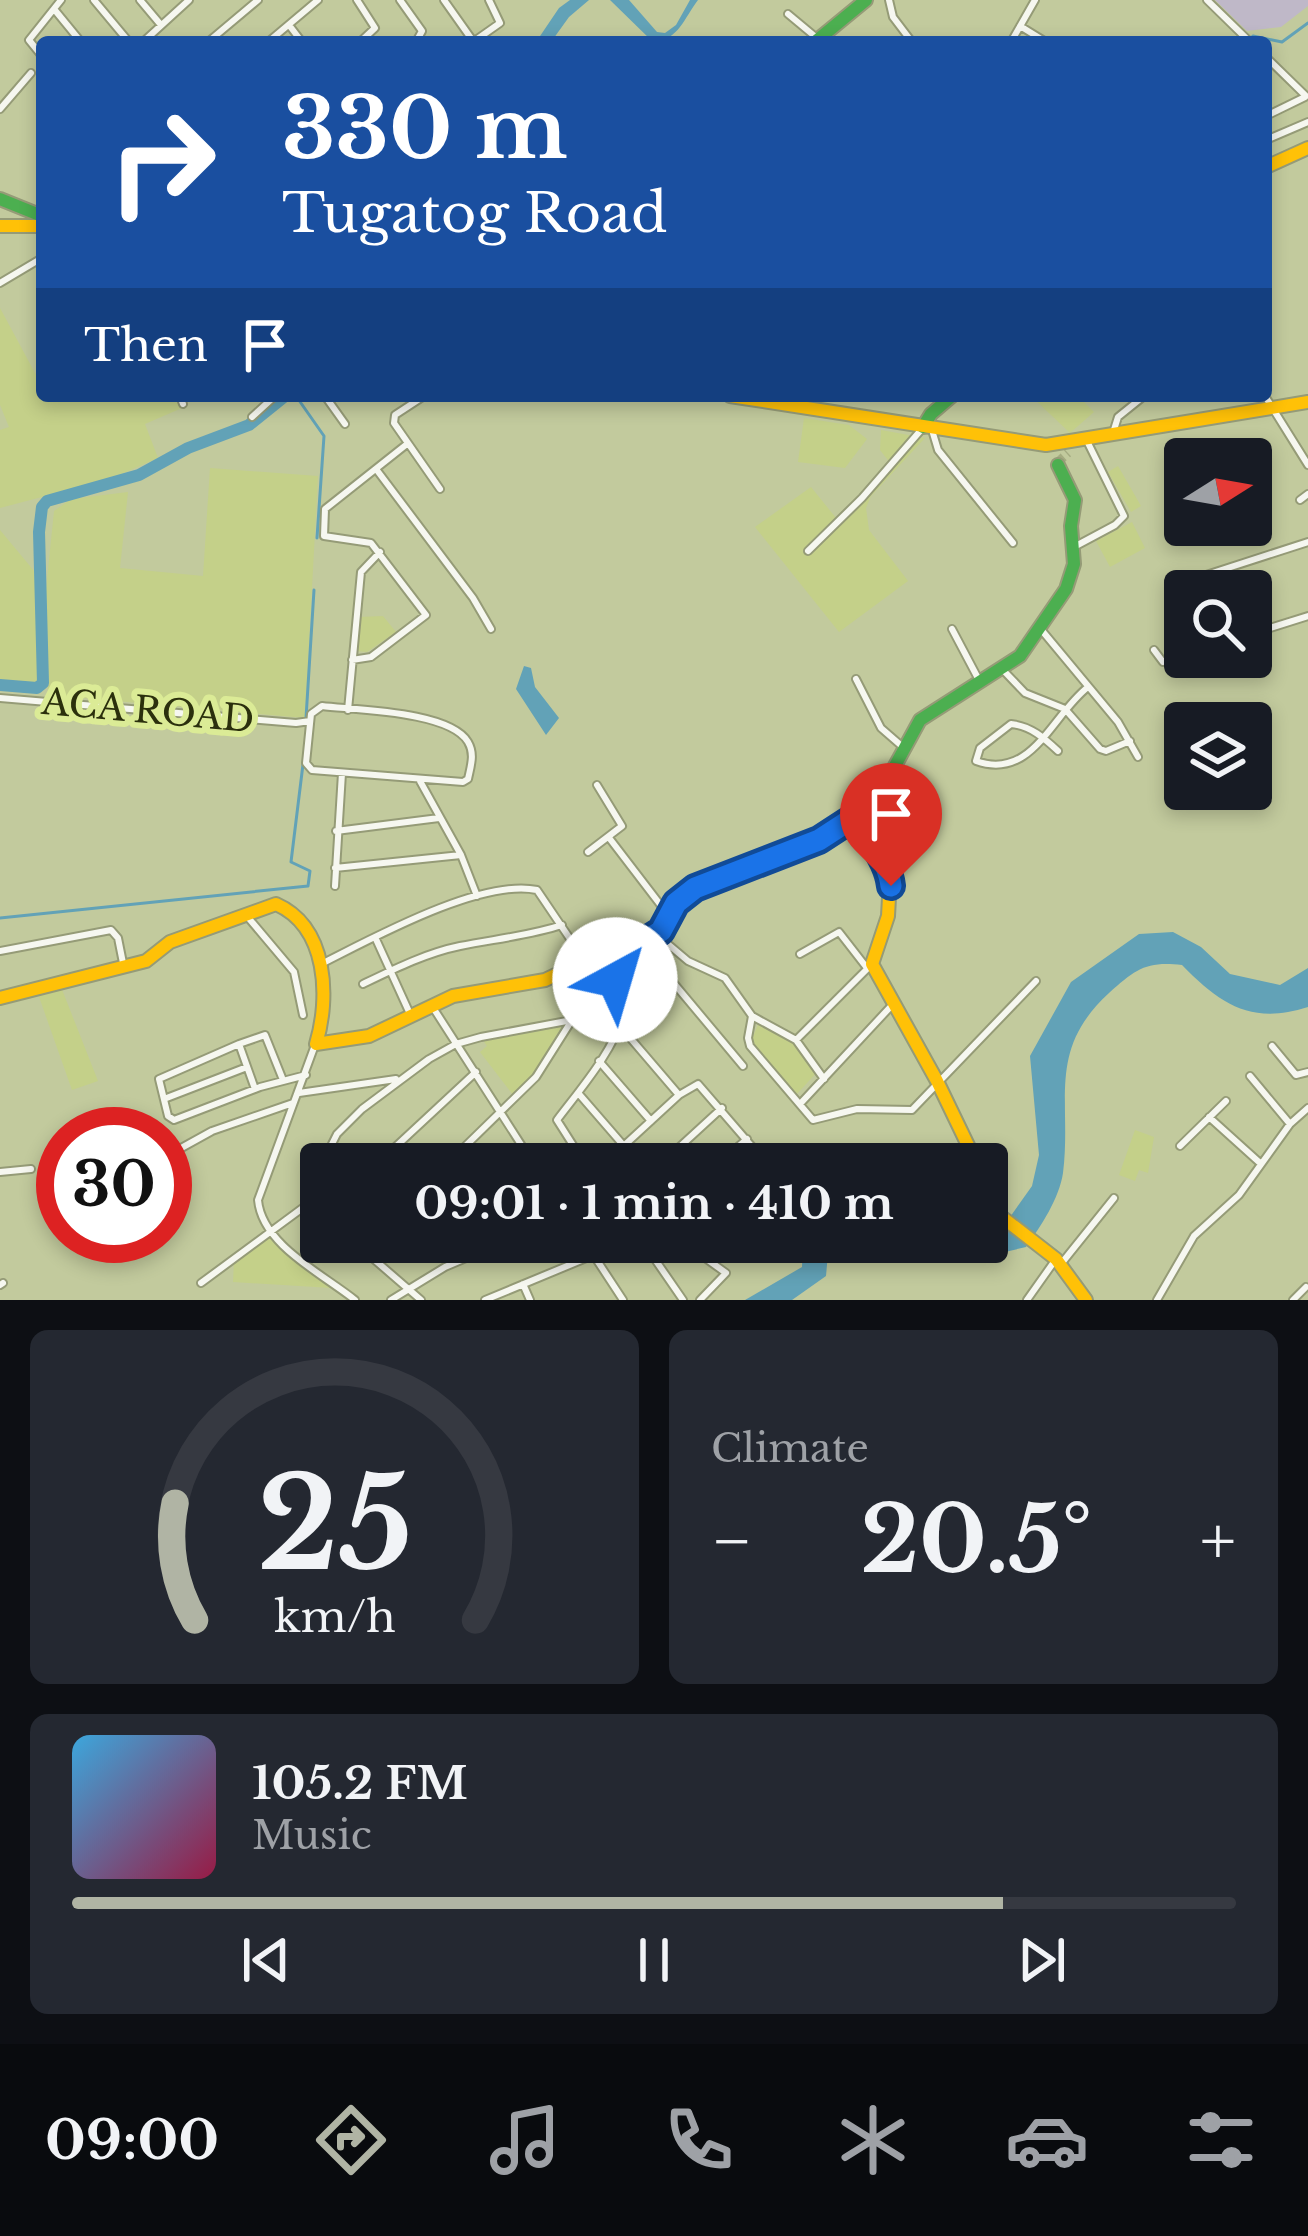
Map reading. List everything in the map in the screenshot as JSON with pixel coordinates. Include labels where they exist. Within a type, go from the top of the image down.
[{"type":"main road","points":[[823,36],[866,0]]},
{"type":"main road","points":[[1272,161],[1308,148]]},
{"type":"main road","points":[[0,199],[36,219]]},
{"type":"main road","points":[[0,226],[36,220]]},
{"type":"main road","points":[[767,402],[1040,445],[1063,455]]},
{"type":"main road","points":[[927,428],[931,413],[945,402]]},
{"type":"main road","points":[[1063,455],[1087,440],[1308,402]]},
{"type":"main road","points":[[1040,445],[1063,455]]},
{"type":"main road","points":[[0,998],[146,961],[170,942],[243,912],[276,904],[285,906],[323,963],[326,987],[316,1044],[370,1036],[453,996],[557,976],[600,954],[628,952],[656,934],[676,903],[695,888],[819,840],[859,814],[884,786],[924,716],[1020,656],[1070,583],[1075,500],[1063,455]]},
{"type":"main road","points":[[859,814],[885,863],[891,886],[891,905],[870,966],[967,1143]]},
{"type":"main road","points":[[1008,1222],[1059,1261],[1086,1300]]},
{"type":"street","points":[[36,49],[29,40],[61,0]]},
{"type":"street","points":[[94,0],[124,36]]},
{"type":"street","points":[[140,0],[161,25]]},
{"type":"street","points":[[149,36],[189,0]]},
{"type":"street","points":[[215,36],[258,0]]},
{"type":"street","points":[[275,36],[318,0]]},
{"type":"street","points":[[357,0],[375,28],[366,36]]},
{"type":"street","points":[[400,0],[423,36]]},
{"type":"street","points":[[444,0],[469,36]]},
{"type":"street","points":[[482,36],[500,23],[489,0]]},
{"type":"street","points":[[889,0],[893,17],[907,36]]},
{"type":"street","points":[[1014,36],[1035,0]]},
{"type":"street","points":[[1207,0],[1244,36]]},
{"type":"street","points":[[54,9],[76,36]]},
{"type":"street","points":[[788,14],[812,36]]},
{"type":"street","points":[[289,25],[297,36]]},
{"type":"street","points":[[1020,26],[1036,36]]},
{"type":"street","points":[[1272,63],[1307,96],[1272,113]]},
{"type":"street","points":[[0,109],[31,73]]},
{"type":"street","points":[[1272,137],[1308,122]]},
{"type":"street","points":[[0,283],[36,262]]},
{"type":"street","points":[[252,417],[268,402]]},
{"type":"street","points":[[329,402],[345,424]]},
{"type":"street","points":[[416,402],[393,419],[440,489]]},
{"type":"street","points":[[1114,436],[1118,417],[1137,402]]},
{"type":"street","points":[[1269,402],[1308,465]]},
{"type":"street","points":[[808,551],[927,428],[938,450],[1013,543]]},
{"type":"street","points":[[1072,548],[1115,526],[1124,516],[1087,440]]},
{"type":"street","points":[[352,661],[371,657],[426,615],[371,542],[328,538],[323,531],[328,503],[407,444]]},
{"type":"street","points":[[376,469],[491,629]]},
{"type":"street","points":[[1300,500],[1308,494]]},
{"type":"street","points":[[1221,570],[1308,542]]},
{"type":"street","points":[[310,721],[307,766],[420,781],[463,782],[468,778],[473,759],[461,734],[406,715],[349,710],[361,572],[380,552]]},
{"type":"street","points":[[1272,627],[1308,616]]},
{"type":"street","points":[[1039,627],[1138,757]]},
{"type":"street","points":[[952,629],[980,682]]},
{"type":"street","points":[[1154,650],[1164,662]]},
{"type":"street","points":[[1003,670],[1025,693],[1065,709],[1103,751],[1130,741]]},
{"type":"street","points":[[856,679],[881,728],[904,748]]},
{"type":"street","points":[[1058,751],[1044,738],[1023,726],[1006,726],[980,748],[976,761],[1007,764],[1023,759],[1044,738],[1065,709],[1088,687]]},
{"type":"street","name":"ACA ROAD","points":[[0,698],[296,723],[310,721],[315,708],[322,706],[349,710]]},
{"type":"street","points":[[335,886],[342,773]]},
{"type":"street","points":[[420,781],[461,855],[477,896]]},
{"type":"street","points":[[588,853],[622,826],[597,784]]},
{"type":"street","points":[[337,831],[439,818]]},
{"type":"street","points":[[610,838],[669,916]]},
{"type":"street","points":[[335,868],[461,855]]},
{"type":"street","points":[[323,963],[477,896],[537,890],[586,962]]},
{"type":"street","points":[[243,912],[294,972],[303,1015]]},
{"type":"street","points":[[363,984],[457,946],[522,937],[562,925]]},
{"type":"street","points":[[0,951],[110,930],[118,938],[124,968]]},
{"type":"street","points":[[796,1040],[870,966],[839,932],[800,954]]},
{"type":"street","points":[[656,934],[688,961],[724,978],[752,1016],[796,1040],[824,1079]]},
{"type":"street","points":[[375,937],[412,1018]]},
{"type":"street","points":[[641,944],[743,1066]]},
{"type":"street","points":[[469,1143],[536,1077],[572,1020],[630,967],[628,952]]},
{"type":"street","points":[[752,1016],[750,1046],[813,1120],[857,1108],[912,1110],[1036,981]]},
{"type":"street","points":[[570,1143],[557,1124],[559,1116],[579,1094],[625,1011],[605,989]]},
{"type":"street","points":[[800,1105],[894,1003]]},
{"type":"street","points":[[432,1006],[520,1143]]},
{"type":"street","points":[[332,1143],[337,1133],[400,1078],[455,1044],[572,1020]]},
{"type":"street","points":[[620,1026],[679,1095]]},
{"type":"street","points":[[283,1080],[265,1035],[160,1077],[168,1116],[174,1120],[306,1075]]},
{"type":"street","points":[[238,1044],[255,1089]]},
{"type":"street","points":[[316,1044],[258,1200],[268,1230],[355,1300]]},
{"type":"street","points":[[1272,1046],[1296,1075],[1308,1072]]},
{"type":"street","points":[[599,1061],[652,1121]]},
{"type":"street","points":[[164,1099],[248,1067]]},
{"type":"street","points":[[400,1143],[476,1072]]},
{"type":"street","points":[[1250,1076],[1290,1124]]},
{"type":"street","points":[[298,1093],[400,1078]]},
{"type":"street","points":[[629,1143],[679,1095],[698,1084],[750,1143]]},
{"type":"street","points":[[579,1094],[622,1143]]},
{"type":"street","points":[[1180,1146],[1226,1100]]},
{"type":"street","points":[[192,1142],[293,1103]]},
{"type":"street","points":[[684,1143],[722,1108]]},
{"type":"street","points":[[1157,1300],[1194,1236],[1239,1195],[1290,1124],[1308,1108]]},
{"type":"street","points":[[1209,1117],[1260,1163]]},
{"type":"street","points":[[742,1143],[747,1139]]},
{"type":"street","points":[[0,1172],[31,1169]]},
{"type":"street","points":[[1028,1300],[1114,1198]]},
{"type":"street","points":[[201,1283],[300,1209]]},
{"type":"street","points":[[380,1263],[421,1300]]},
{"type":"street","points":[[392,1300],[460,1263]]},
{"type":"street","points":[[484,1300],[574,1263]]},
{"type":"street","points":[[598,1263],[623,1300]]},
{"type":"street","points":[[658,1263],[683,1300]]},
{"type":"street","points":[[700,1300],[726,1273],[712,1263]]},
{"type":"street","points":[[523,1284],[530,1300]]},
{"type":"street","points":[[1293,1300],[1306,1287]]},
{"type":"shaded area","points":[[1215,0],[1308,0],[1308,6],[1281,27],[1247,31]]},
{"type":"shaded area","points":[[0,308],[36,375],[36,402],[180,402],[182,408],[145,424],[158,458],[110,479],[0,508],[0,430],[9,427],[0,405]]},
{"type":"shaded area","points":[[1037,402],[1084,402],[1094,412],[1070,433]]},
{"type":"shaded area","points":[[804,418],[849,425],[867,439],[845,468],[798,462]]},
{"type":"shaded area","points":[[881,430],[925,438],[871,496],[866,508],[869,530],[908,581],[839,632],[755,527],[811,487],[836,518],[891,464],[880,450]]},
{"type":"shaded area","points":[[1118,466],[1141,506],[1131,512],[1108,472]]},
{"type":"shaded area","points":[[210,468],[318,476],[305,718],[48,695],[45,599],[54,511],[71,499],[128,492],[120,568],[203,576]]},
{"type":"shaded area","points":[[1132,522],[1145,548],[1110,567],[1096,541]]},
{"type":"shaded area","points":[[0,530],[35,572],[41,682],[36,686],[0,683]]},
{"type":"shaded area","points":[[383,616],[396,632],[367,652],[356,651],[359,617]]},
{"type":"shaded area","points":[[61,987],[98,1081],[72,1090],[38,994]]},
{"type":"shaded area","points":[[761,1018],[794,1039],[818,1071],[796,1095],[751,1041]]},
{"type":"shaded area","points":[[559,1025],[564,1032],[538,1070],[513,1095],[480,1052],[487,1046],[483,1040]]},
{"type":"shaded area","points":[[1135,1130],[1154,1137],[1148,1173],[1139,1170],[1135,1181],[1119,1175]]},
{"type":"shaded area","points":[[268,1232],[332,1288],[233,1282],[234,1260]]},
{"type":"water","points":[[570,0],[589,0],[555,36],[540,36]]},
{"type":"water","points":[[610,0],[629,0],[657,32],[665,33],[676,25],[690,0],[698,0],[675,33],[647,36]]},
{"type":"water","points":[[524,666],[531,668],[535,687],[559,718],[546,735],[516,689]]},
{"type":"water","points":[[1173,932],[1201,947],[1230,974],[1280,985],[1308,968],[1308,1007],[1270,1014],[1239,1008],[1210,991],[1182,965],[1150,966],[1127,978],[1089,1014],[1076,1035],[1066,1077],[1065,1147],[1058,1193],[1026,1247],[1008,1251],[1008,1220],[1032,1186],[1039,1155],[1030,1056],[1071,982],[1139,934]]},
{"type":"water","points":[[802,1263],[827,1263],[826,1276],[792,1300],[745,1300]]},
{"type":"waterway","points":[[1272,40],[1282,42],[1308,23]]},
{"type":"waterway","points":[[0,685],[37,688],[43,683],[39,532],[47,501],[139,475],[188,448],[249,425],[278,402]]},
{"type":"waterway","points":[[300,402],[324,436],[317,538]]},
{"type":"waterway","points":[[306,718],[314,590]]},
{"type":"waterway","points":[[0,918],[308,886],[310,871],[291,862],[305,748]]},
{"type":"tunnel","points":[[1057,463],[1068,453]]},
{"type":"traffic: fast","points":[[822,36],[866,0]]},
{"type":"traffic: fast","points":[[0,199],[36,214]]},
{"type":"traffic: fast","points":[[923,427],[945,402]]},
{"type":"traffic: fast","points":[[701,885],[819,840],[859,814],[884,786],[920,720],[1020,656],[1066,589],[1074,564],[1075,500],[1058,465]]},
{"type":"traffic: slow","points":[[1272,164],[1308,148]]},
{"type":"traffic: slow","points":[[0,226],[36,226]]},
{"type":"traffic: slow","points":[[769,402],[1046,445],[1308,402]]},
{"type":"traffic: slow","points":[[859,814],[890,879],[888,916],[872,964],[967,1143]]},
{"type":"traffic: slow","points":[[0,998],[146,961],[170,942],[276,904],[306,929],[321,965],[323,1006],[316,1044],[369,1036],[453,996],[545,980],[600,954],[628,952],[661,931],[677,903],[701,885]]},
{"type":"traffic: slow","points":[[1008,1222],[1056,1259],[1086,1300]]},
{"type":"route","points":[[615,980],[630,967],[628,952],[661,931],[676,903],[695,888],[819,840],[859,814],[885,863],[891,886]]}]
